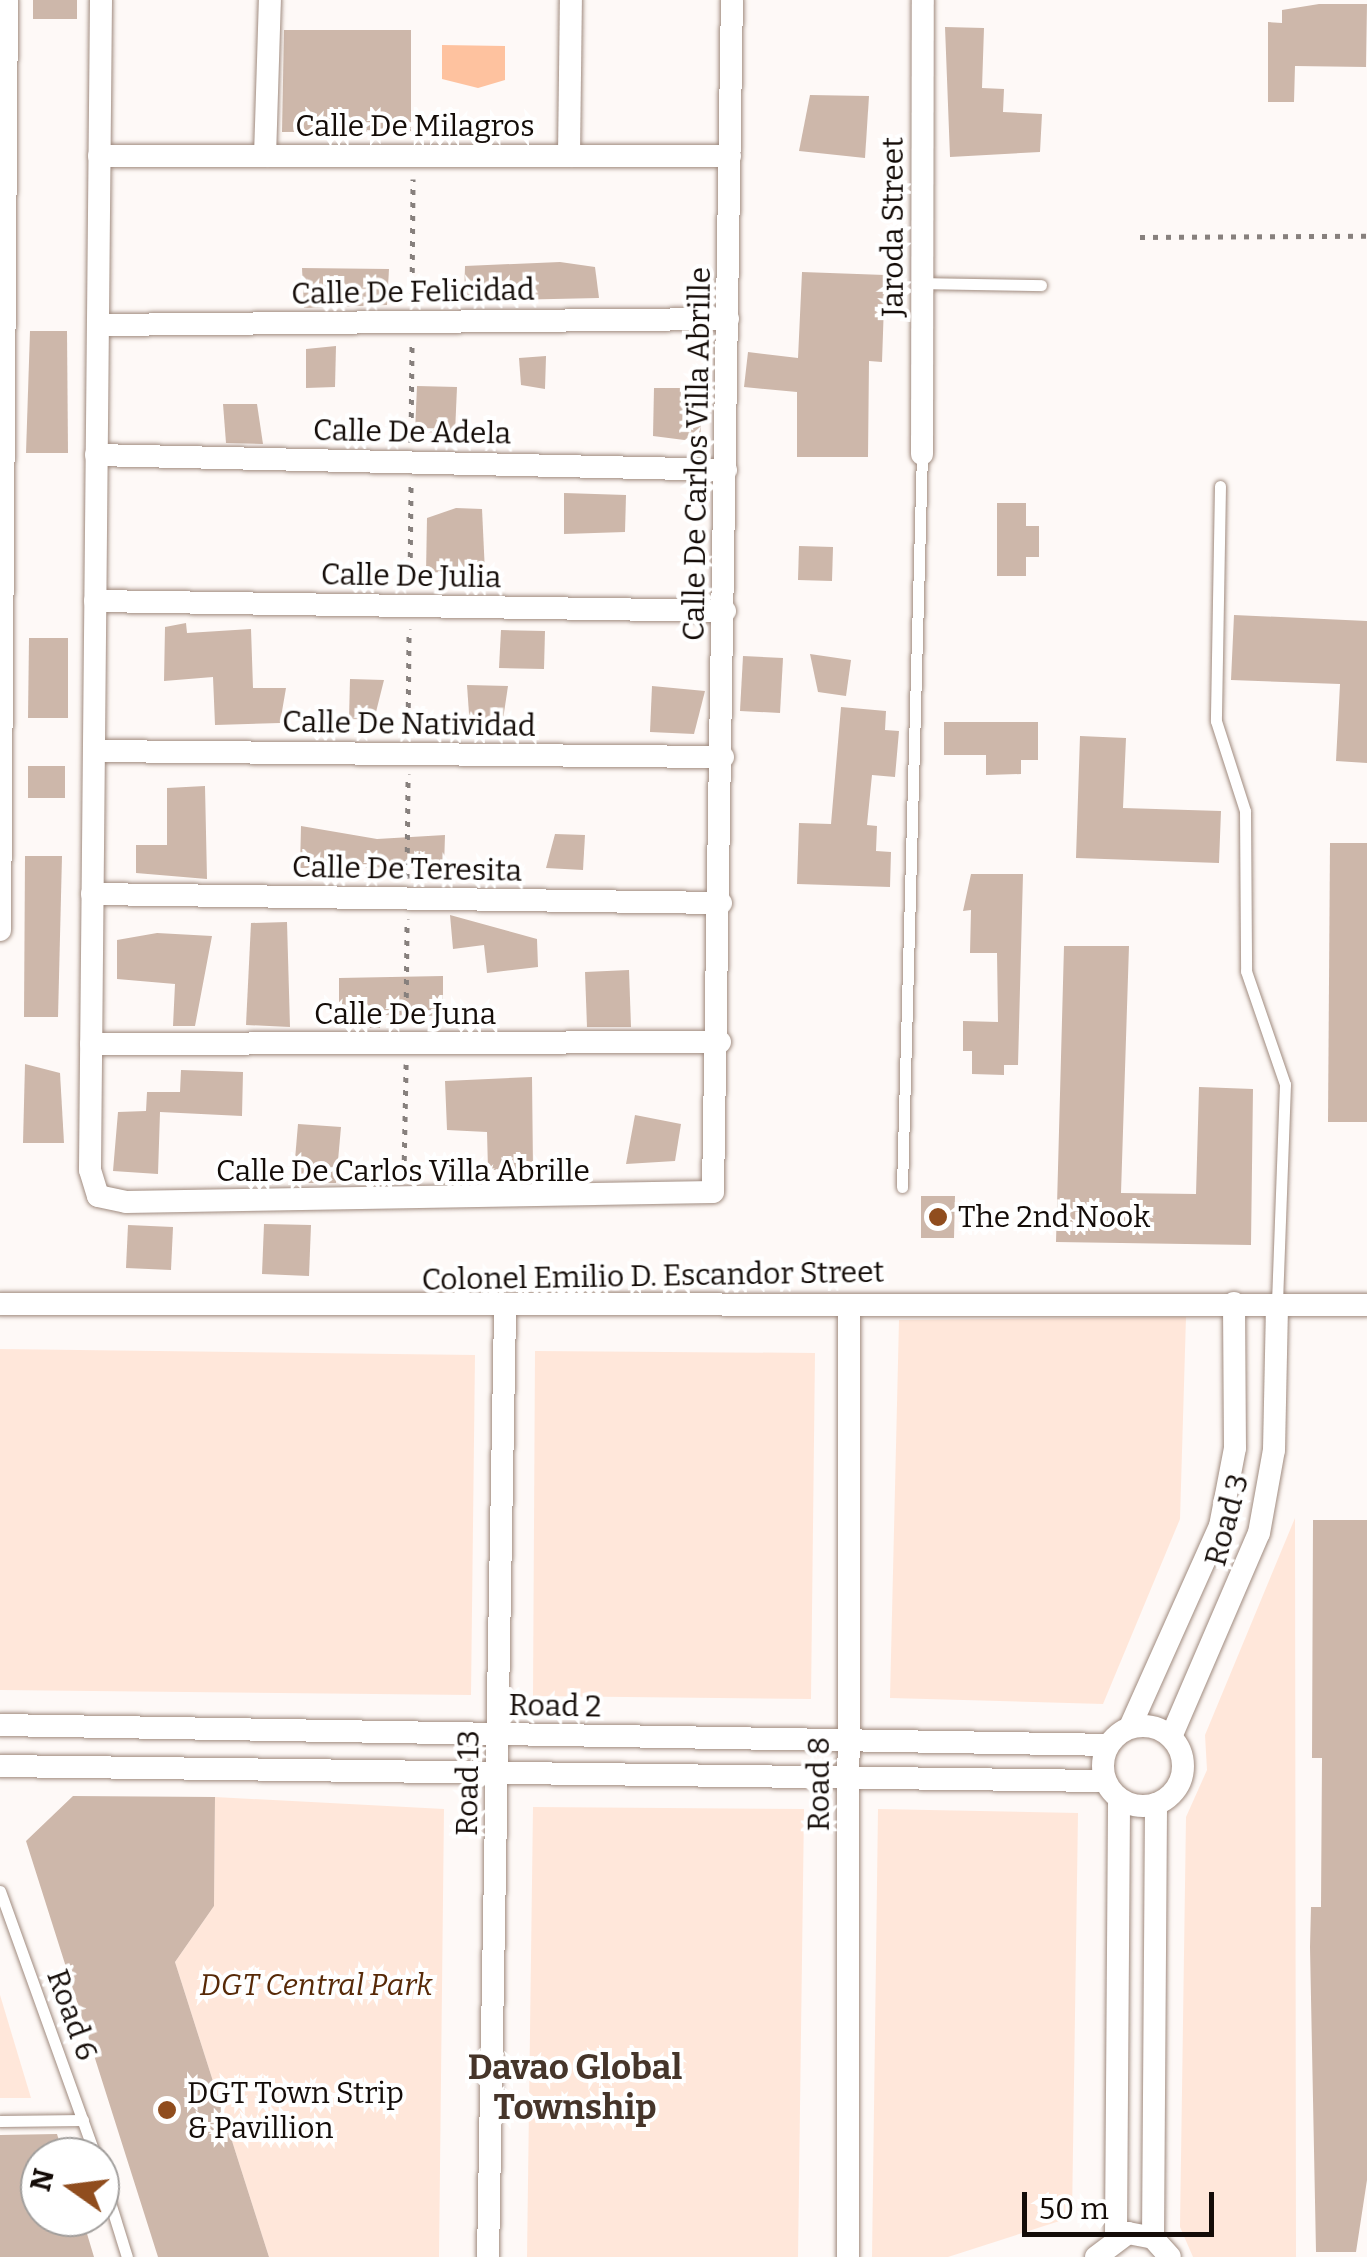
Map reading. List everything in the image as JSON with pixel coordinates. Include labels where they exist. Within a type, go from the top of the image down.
[{"type":"street","points":[[0,930],[7,0]]},
{"type":"street","name":"Calle De Carlos Villa Abrille","points":[[101,0],[90,1170],[98,1196],[404,1201],[706,1197],[718,1172],[732,0]]},
{"type":"street","points":[[265,156],[270,0]]},
{"type":"street","points":[[569,156],[571,0]]},
{"type":"street","name":"Jaroda Street","points":[[922,454],[923,0]]},
{"type":"street","name":"Calle De Milagros","points":[[100,156],[730,156]]},
{"type":"street","name":"Calle De Felicidad","points":[[98,324],[728,319]]},
{"type":"street","name":"Calle De Adela","points":[[96,455],[726,470]]},
{"type":"street","name":"Calle De Julia","points":[[95,601],[725,611]]},
{"type":"street","name":"Calle De Natividad","points":[[94,751],[723,758]]},
{"type":"street","name":"Calle De Teresita","points":[[92,894],[722,903]]},
{"type":"street","name":"Calle De Juna","points":[[91,1044],[720,1042]]},
{"type":"street","name":"Colonel Emilio D. Escandor Street","points":[[0,1304],[505,1310],[849,1310],[944,1301],[1367,1305]]},
{"type":"street","name":"Road 3","points":[[1130,1727],[1220,1526],[1234,1448],[1234,1303]]},
{"type":"street","name":"Road 3","points":[[1171,1736],[1259,1533],[1274,1450],[1277,1304]]},
{"type":"street","name":"Road 13","points":[[488,2257],[505,1310]]},
{"type":"street","name":"Road 8","points":[[848,2257],[849,1310]]},
{"type":"street","name":"Road 2","points":[[0,1725],[1108,1744]]},
{"type":"street","points":[[1116,2236],[1112,1790],[1108,1744],[1130,1727],[1171,1736],[1181,1780],[1156,1804],[1153,2238],[1170,2257]]},
{"type":"street","points":[[231,1775],[232,1730]]},
{"type":"street","name":"Road 2","points":[[0,1766],[231,1775],[498,1767],[849,1776],[1112,1790]]},
{"type":"street","points":[[1112,1790],[1156,1804]]},
{"type":"street","points":[[1093,2256],[1116,2236],[1153,2238]]},
{"type":"lane","points":[[922,284],[1041,286]]},
{"type":"lane","points":[[902,1187],[922,454]]},
{"type":"lane","points":[[1220,486],[1216,722],[1246,811],[1246,971],[1285,1084],[1277,1304]]},
{"type":"lane","name":"Road 6","points":[[0,1890],[89,2137]]},
{"type":"lane","points":[[0,2120],[83,2120]]},
{"type":"path","points":[[404,1201],[413,156]]},
{"type":"path","points":[[1140,237],[1367,236]]},
{"type":"green space","points":[[1186,1317],[1180,1519],[1103,1704],[890,1698],[899,1320]]},
{"type":"green space","points":[[0,1349],[475,1355],[471,1695],[0,1690]]},
{"type":"green space","points":[[535,1351],[815,1353],[811,1699],[533,1696]]},
{"type":"green space","points":[[1295,1518],[1296,2257],[1193,2257],[1180,2227],[1186,1817],[1207,1770],[1205,1735]]},
{"type":"green space","name":"DGT Central Park","points":[[215,1797],[444,1809],[439,2257],[269,2257],[175,1962],[214,1906]]},
{"type":"green space","points":[[533,1807],[804,1809],[798,2257],[527,2257]]},
{"type":"green space","points":[[878,1809],[1078,1813],[1072,2217],[948,2257],[872,2257]]},
{"type":"green space","points":[[0,1995],[31,2098],[0,2098]]},
{"type":"shaded area","points":[[442,45],[505,46],[505,80],[478,88],[442,79]]},
{"type":"building","points":[[33,0],[77,0],[77,19],[33,19]]},
{"type":"building","points":[[1319,4],[1367,4],[1366,67],[1295,66],[1294,102],[1268,102],[1268,22],[1282,23],[1282,10]]},
{"type":"building","points":[[945,27],[984,28],[982,88],[1004,89],[1003,112],[1042,114],[1040,152],[950,157]]},
{"type":"building","points":[[284,30],[411,30],[411,131],[282,132]]},
{"type":"building","points":[[810,95],[869,96],[865,158],[799,151]]},
{"type":"building","points":[[560,262],[595,267],[599,298],[464,301],[465,266]]},
{"type":"building","points":[[302,268],[389,269],[387,305],[304,308]]},
{"type":"building","points":[[802,272],[885,275],[882,362],[869,361],[868,457],[797,457],[797,392],[744,387],[748,352],[798,358]]},
{"type":"building","points":[[30,331],[67,331],[68,453],[26,453]]},
{"type":"building","points":[[336,346],[335,387],[306,388],[306,349]]},
{"type":"building","points":[[546,356],[545,389],[521,385],[519,358]]},
{"type":"building","points":[[417,386],[457,387],[455,433],[415,432]]},
{"type":"building","points":[[654,388],[703,388],[700,442],[653,436]]},
{"type":"building","points":[[223,404],[257,404],[263,444],[226,443]]},
{"type":"building","points":[[564,493],[626,495],[625,532],[564,534]]},
{"type":"building","points":[[997,503],[1026,503],[1026,526],[1039,526],[1039,557],[1026,557],[1026,576],[997,576]]},
{"type":"building","points":[[456,508],[482,509],[485,573],[426,573],[427,518]]},
{"type":"building","points":[[799,546],[833,547],[832,581],[798,580]]},
{"type":"building","points":[[1234,615],[1367,621],[1367,763],[1336,761],[1340,684],[1231,680]]},
{"type":"building","points":[[186,623],[187,633],[251,629],[253,688],[286,688],[280,723],[215,725],[213,677],[164,681],[165,627]]},
{"type":"building","points":[[501,630],[545,631],[544,669],[499,668]]},
{"type":"building","points":[[29,638],[68,638],[68,718],[28,718]]},
{"type":"building","points":[[810,654],[851,660],[846,696],[818,692]]},
{"type":"building","points":[[743,656],[783,658],[780,713],[740,711]]},
{"type":"building","points":[[350,679],[384,680],[374,720],[349,720]]},
{"type":"building","points":[[467,685],[508,686],[501,733],[470,728]]},
{"type":"building","points":[[652,686],[705,691],[694,734],[650,732]]},
{"type":"building","points":[[841,707],[886,711],[885,730],[899,731],[895,777],[872,775],[867,825],[877,826],[876,851],[891,852],[890,887],[797,884],[799,823],[831,824]]},
{"type":"building","points":[[944,722],[1038,722],[1038,760],[1021,760],[1021,774],[986,775],[986,755],[944,755]]},
{"type":"building","points":[[1080,736],[1126,738],[1123,808],[1221,811],[1219,863],[1076,858]]},
{"type":"building","points":[[28,766],[65,766],[65,798],[28,798]]},
{"type":"building","points":[[205,786],[207,879],[136,873],[136,845],[167,845],[167,788]]},
{"type":"building","points":[[301,826],[377,839],[445,835],[444,867],[300,868]]},
{"type":"building","points":[[555,834],[585,835],[583,870],[546,868]]},
{"type":"building","points":[[1330,843],[1367,843],[1367,1122],[1328,1122]]},
{"type":"building","points":[[25,856],[62,856],[58,1017],[24,1017]]},
{"type":"building","points":[[971,874],[1023,874],[1018,1065],[1004,1065],[1004,1075],[972,1074],[972,1051],[963,1051],[963,1021],[998,1022],[997,953],[970,953],[971,910],[963,911]]},
{"type":"building","points":[[450,915],[537,939],[538,967],[487,973],[484,945],[453,949]]},
{"type":"building","points":[[287,922],[290,1027],[246,1025],[251,923]]},
{"type":"building","points":[[157,933],[212,936],[195,1026],[173,1026],[175,984],[117,979],[117,940]]},
{"type":"building","points":[[1064,946],[1129,946],[1121,1193],[1196,1194],[1199,1087],[1253,1089],[1251,1245],[1056,1242]]},
{"type":"building","points":[[629,970],[631,1027],[587,1027],[585,972]]},
{"type":"building","points":[[443,976],[443,1016],[380,1015],[380,1028],[339,1028],[339,978]]},
{"type":"building","points":[[25,1064],[60,1073],[64,1143],[23,1143]]},
{"type":"building","points":[[181,1070],[243,1072],[242,1116],[160,1112],[158,1174],[113,1171],[118,1112],[146,1111],[147,1092],[180,1092]]},
{"type":"building","points":[[532,1077],[533,1169],[488,1170],[487,1132],[447,1130],[445,1081]]},
{"type":"building","points":[[635,1115],[681,1124],[675,1161],[626,1164]]},
{"type":"building","points":[[298,1124],[341,1127],[336,1183],[293,1183]]},
{"type":"building","name":"The 2nd Nook","points":[[921,1196],[955,1196],[954,1238],[921,1238]]},
{"type":"building","points":[[264,1224],[311,1225],[309,1276],[262,1274]]},
{"type":"building","points":[[128,1225],[173,1227],[171,1270],[126,1268]]},
{"type":"building","points":[[1313,1520],[1367,1520],[1367,2180],[1356,2252],[1316,2252],[1310,1947],[1311,1907],[1321,1907],[1322,1758],[1312,1758]]},
{"type":"building","name":"DGT Town Strip & Pavillion","points":[[73,1796],[215,1797],[214,1906],[175,1962],[269,2257],[158,2257],[26,1841]]},
{"type":"building","points":[[0,2135],[58,2137],[20,2137],[20,2237],[88,2237],[94,2257],[0,2257]]},
{"type":"place","name":"The 2nd Nook","points":[[938,1217]]},
{"type":"place","name":"DGT Town Strip & Pavillion","points":[[167,2110]]},
{"type":"district","name":"Davao Global Township","points":[[575,2087]]}]
